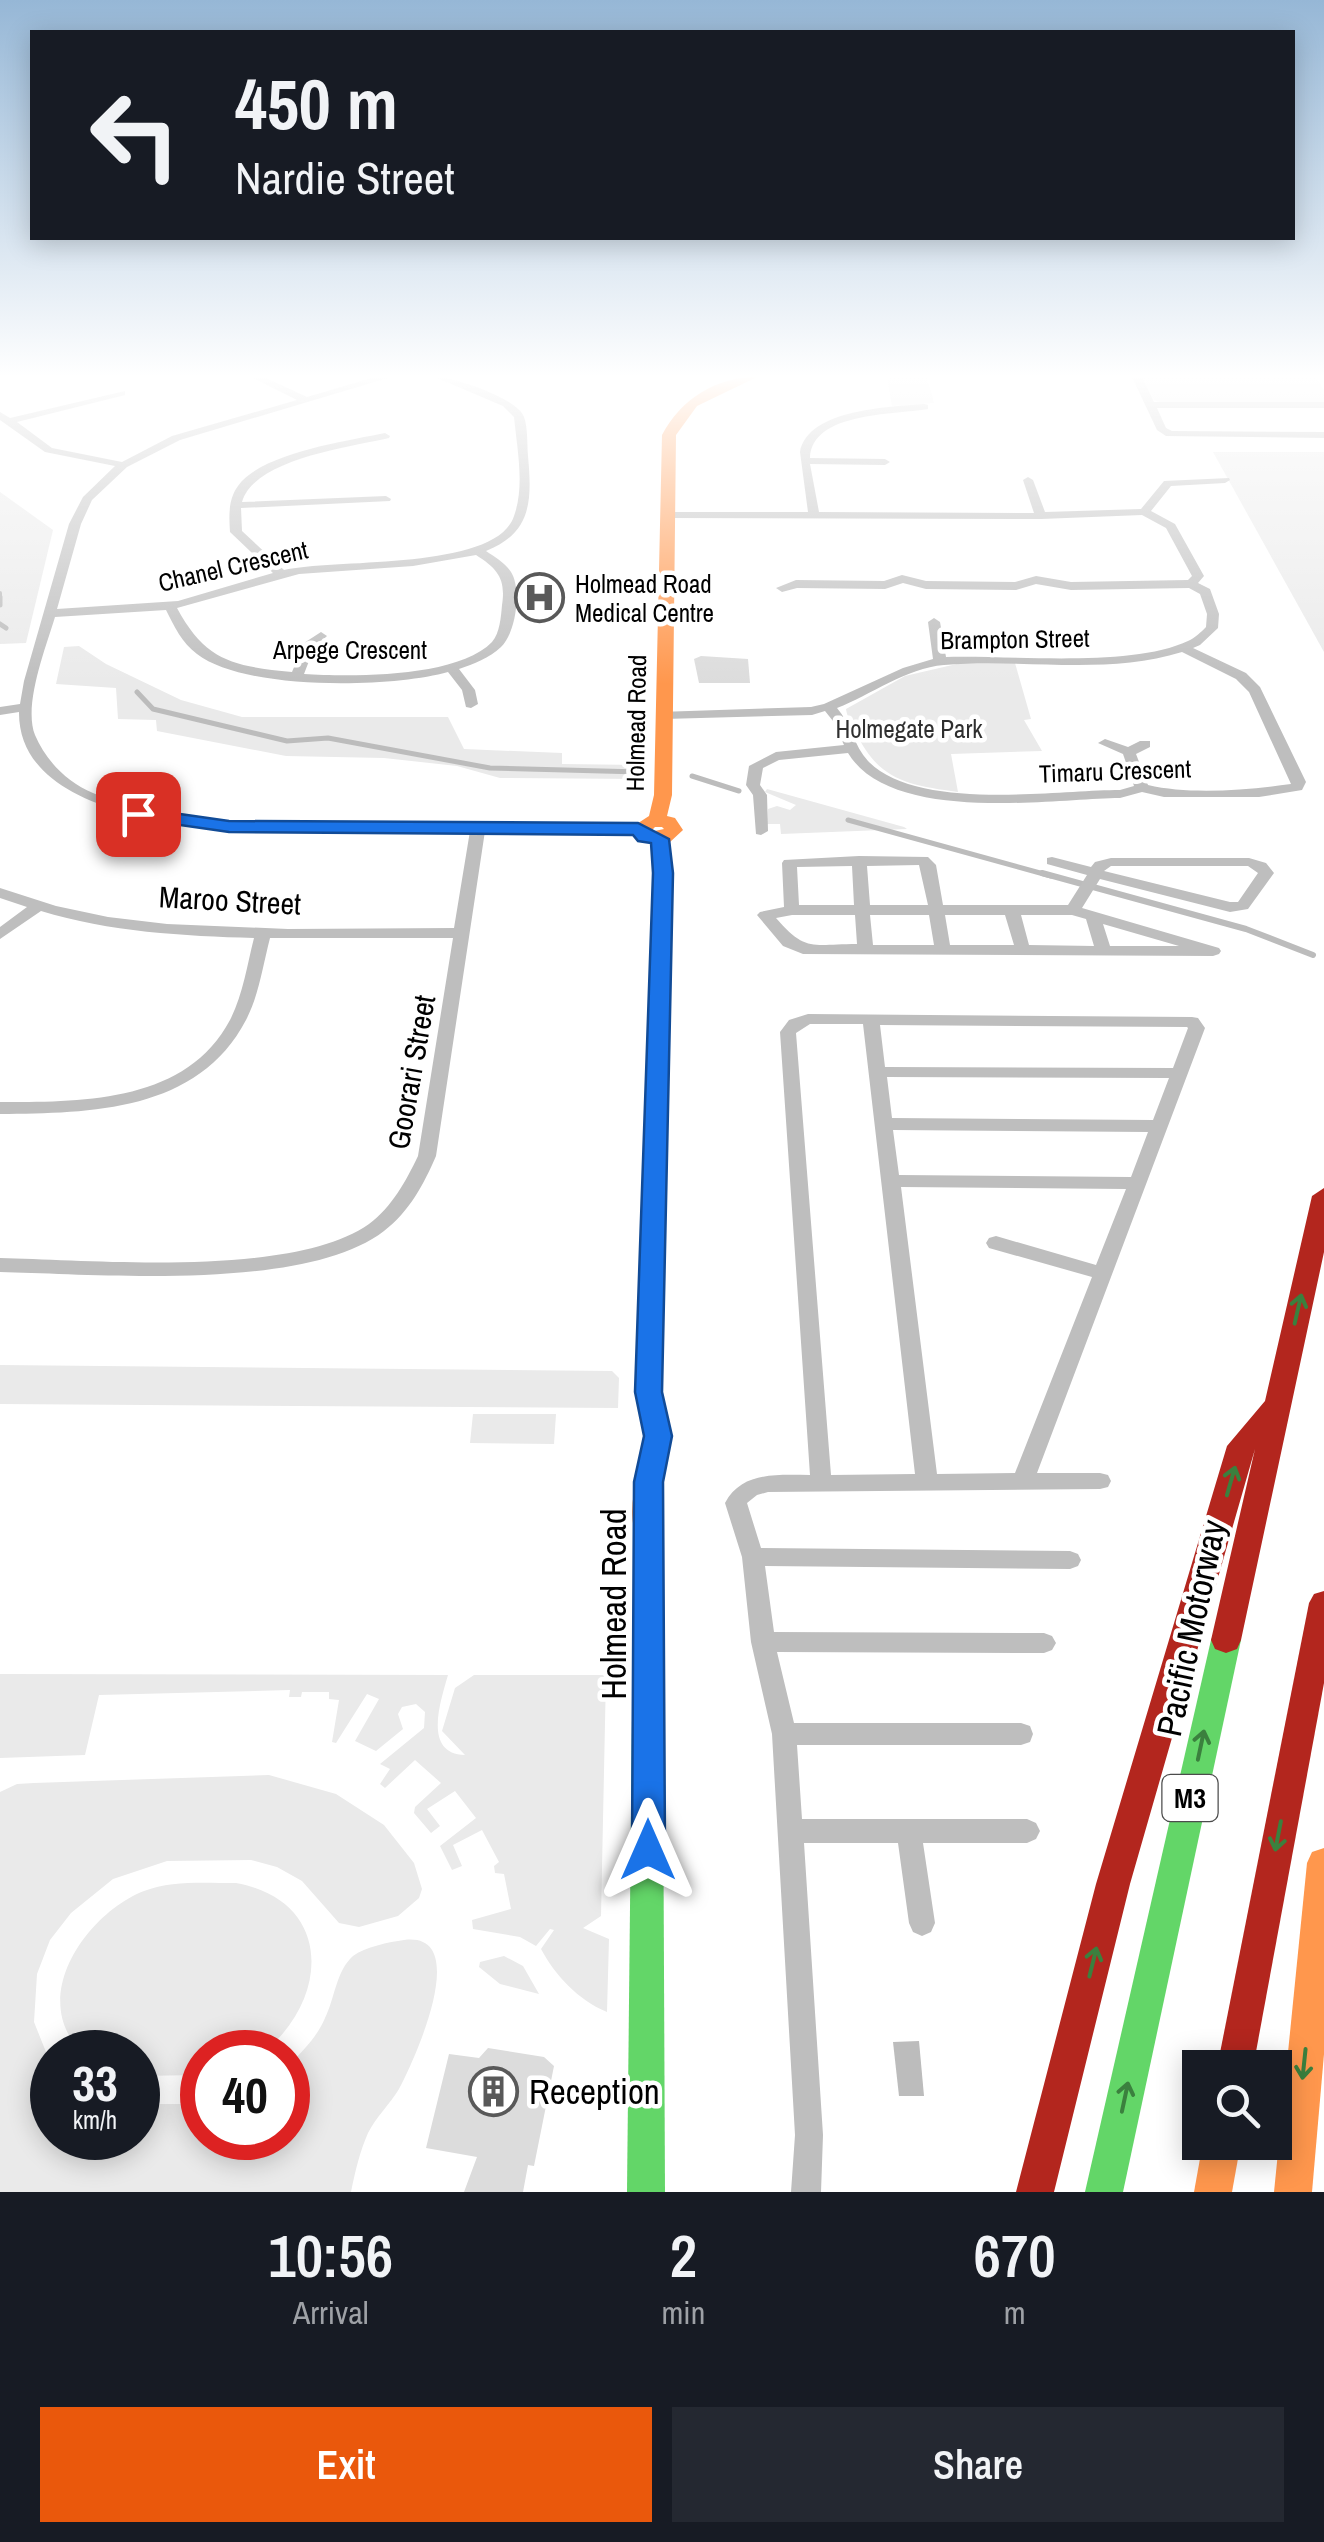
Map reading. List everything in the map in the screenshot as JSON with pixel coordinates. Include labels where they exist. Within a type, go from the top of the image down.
[{"type":"main road","name":"Holmead Road","points":[[646,2192],[648,1482],[658,1436],[649,1392],[663,873],[652,829],[663,796],[670,479]]},
{"type":"main road","name":"Pacific Motorway","points":[[1104,2192],[1324,1196]]},
{"type":"main road","points":[[1035,2192],[1113,1884],[1241,1446],[1275,1404]]},
{"type":"main road","points":[[1239,2050],[1321,1640],[1324,1603]]},
{"type":"main road","points":[[1293,2192],[1324,1862]]},
{"type":"main road","points":[[1213,2192],[1219,2160]]},
{"type":"street","points":[[105,479],[81,510],[25,707],[27,732],[51,771],[100,801],[138,814],[229,826],[652,829]]},
{"type":"street","points":[[251,479],[246,482],[238,505],[236,532],[282,575]]},
{"type":"street","name":"Chanel Crescent","points":[[50,613],[170,606],[320,568],[420,562],[476,550],[502,539],[520,520],[523,479]]},
{"type":"street","points":[[809,479],[814,515]]},
{"type":"street","points":[[1028,480],[1041,516]]},
{"type":"street","points":[[1144,512],[1168,483],[1225,480]]},
{"type":"street","points":[[238,505],[386,500]]},
{"type":"street","points":[[667,515],[1041,516],[1144,512],[1171,526],[1192,578],[1190,588],[1204,595],[1214,621],[1203,639],[1186,649]]},
{"type":"street","name":"Arpege Crescent","points":[[170,606],[188,640],[202,653],[253,672],[392,678],[452,670],[477,659],[503,636],[512,583],[505,570],[476,550]]},
{"type":"street","points":[[782,588],[796,584],[885,585],[902,579],[1005,586],[1036,580],[1071,586],[1192,578]]},
{"type":"street","points":[[934,622],[940,660]]},
{"type":"street","points":[[297,676],[308,646],[320,636]]},
{"type":"street","name":"Brampton Street","points":[[664,715],[830,712],[910,668],[940,660],[1129,659],[1186,649]]},
{"type":"street","name":"Timaru Crescent","points":[[830,712],[850,749],[875,774],[920,790],[972,796],[1120,794],[1142,788],[1164,793],[1278,792],[1297,787],[1299,782],[1255,690],[1241,676],[1186,649]]},
{"type":"street","points":[[452,670],[466,685],[471,704]]},
{"type":"street","points":[[0,711],[25,707]]},
{"type":"street","points":[[1105,743],[1129,752],[1146,744]]},
{"type":"street","points":[[761,831],[760,795],[753,785],[756,766],[776,756],[850,749]]},
{"type":"street","points":[[1129,752],[1142,788]]},
{"type":"street","name":"Goorari Street","points":[[0,1265],[251,1266],[317,1255],[372,1231],[410,1196],[427,1156],[478,827]]},
{"type":"street","points":[[859,860],[865,950]]},
{"type":"street","points":[[792,910],[789,862],[923,860],[929,865],[942,950]]},
{"type":"street","points":[[1052,862],[1091,880],[1230,907],[1243,906],[1266,872],[1262,866],[1229,862],[1112,862],[1100,865],[1091,880],[1073,910]]},
{"type":"street","name":"Maroo Street","points":[[0,893],[38,906],[164,926],[462,933]]},
{"type":"street","points":[[0,934],[38,906]]},
{"type":"street","points":[[792,910],[1073,910],[1213,951],[803,949],[790,944],[765,915],[792,910]]},
{"type":"street","points":[[1012,910],[1023,951]]},
{"type":"street","points":[[1093,916],[1104,952]]},
{"type":"street","points":[[0,1108],[110,1103],[174,1082],[204,1062],[223,1044],[238,1020],[264,931]]},
{"type":"street","points":[[871,1019],[927,1483]]},
{"type":"street","points":[[821,1483],[788,1032],[795,1024],[808,1020],[1188,1020],[1197,1028],[1023,1481]]},
{"type":"street","points":[[879,1072],[1180,1074]]},
{"type":"street","points":[[885,1124],[1160,1126]]},
{"type":"street","points":[[892,1181],[1136,1183]]},
{"type":"street","points":[[996,1243],[1102,1273]]},
{"type":"street","points":[[806,2192],[810,2135],[784,1734],[762,1642],[753,1557],[736,1502],[740,1493],[768,1484],[1100,1480]]},
{"type":"street","points":[[753,1557],[1070,1560]]},
{"type":"street","points":[[762,1642],[1044,1643]]},
{"type":"street","points":[[784,1734],[1021,1734]]},
{"type":"street","points":[[909,1831],[922,1924]]},
{"type":"street","points":[[793,1832],[1027,1831]]},
{"type":"green space","points":[[1228,479],[1324,479],[1324,652]]},
{"type":"green space","points":[[0,492],[53,530],[26,643],[0,644]]},
{"type":"green space","points":[[79,646],[106,664],[181,700],[242,717],[448,717],[464,749],[562,753],[562,764],[640,765],[640,779],[500,778],[457,766],[384,758],[286,756],[157,731],[156,720],[118,719],[116,688],[56,684],[64,647]]},
{"type":"green space","name":"Holmegate Park","points":[[961,663],[1015,663],[1031,719],[1024,720],[1042,751],[951,754],[958,792],[909,782],[884,770],[864,747],[846,709],[905,676]]},
{"type":"green space","points":[[767,789],[907,829],[781,834],[780,824],[767,824],[768,809],[777,806],[790,810],[796,805],[765,792]]},
{"type":"green space","points":[[0,1365],[612,1371],[619,1378],[618,1408],[0,1404]]},
{"type":"green space","points":[[473,1414],[556,1414],[554,1444],[470,1443]]},
{"type":"green space","points":[[0,1674],[448,1675],[439,1711],[439,1736],[443,1746],[465,1755],[442,1731],[455,1688],[474,1675],[606,1675],[601,1916],[583,1928],[609,1939],[607,2012],[577,1994],[547,1959],[541,1949],[554,1930],[550,1929],[536,1946],[520,1937],[473,1929],[472,1920],[511,1909],[504,1874],[495,1873],[494,1866],[499,1862],[482,1830],[453,1845],[462,1866],[452,1870],[440,1846],[476,1818],[455,1791],[427,1809],[440,1826],[431,1833],[414,1813],[415,1807],[441,1783],[415,1760],[385,1788],[380,1784],[390,1769],[380,1764],[424,1728],[425,1712],[416,1704],[402,1707],[398,1714],[403,1729],[376,1751],[355,1741],[379,1699],[367,1694],[336,1743],[332,1742],[339,1700],[329,1699],[329,1692],[302,1692],[301,1697],[289,1697],[290,1690],[99,1695],[85,1755],[0,1758]]},
{"type":"green space","points":[[269,1775],[336,1794],[384,1825],[414,1863],[422,1889],[419,1898],[398,1916],[359,1927],[339,1923],[302,1881],[277,1867],[251,1860],[167,1861],[113,1879],[71,1913],[50,1940],[37,1974],[34,2022],[37,2030],[30,2030],[30,2160],[160,2160],[160,2104],[180,2104],[180,2160],[310,2160],[310,2043],[322,2025],[339,1977],[353,1956],[370,1948],[404,1940],[424,1943],[435,1956],[433,2001],[399,2089],[368,2133],[351,2192],[0,2192],[0,1792],[17,1784]]},
{"type":"green space","points":[[236,1883],[268,1893],[291,1909],[305,1930],[311,1954],[310,1980],[286,2030],[180,2030],[180,2075],[160,2076],[160,2030],[67,2030],[60,2007],[62,1983],[85,1937],[123,1902],[155,1887]]},
{"type":"green space","points":[[504,1956],[523,1966],[539,1994],[500,1984],[479,1967],[480,1962]]},
{"type":"shaded area","points":[[919,2041],[924,2096],[899,2096],[893,2042]]},
{"type":"building","name":"Holmead Road Medical Centre","points":[[532,582],[543,582],[551,594],[549,613],[527,612]]},
{"type":"building","points":[[694,659],[748,659],[750,683],[699,683]]},
{"type":"building","name":"Reception","points":[[488,2048],[544,2057],[554,2066],[534,2166],[528,2165],[523,2192],[464,2192],[477,2157],[426,2148],[449,2054],[479,2058]]},
{"type":"waterway","points":[[0,593],[0,605]]},
{"type":"waterway","points":[[0,624],[6,628]]},
{"type":"waterway","points":[[137,692],[153,709],[287,741],[328,738],[490,768],[640,772]]},
{"type":"waterway","points":[[692,776],[739,791]]},
{"type":"waterway","points":[[848,820],[1051,876]]},
{"type":"waterway","points":[[1042,873],[1246,929],[1313,955]]},
{"type":"traffic: fast","points":[[646,2192],[648,1530]]},
{"type":"traffic: fast","points":[[1104,2192],[1226,1640]]},
{"type":"traffic: slow","points":[[657,820],[663,795],[668,479]]},
{"type":"traffic: slow","points":[[651,821],[668,822],[674,830],[665,838],[644,837],[638,829],[651,821]]},
{"type":"traffic: slow","points":[[648,1530],[648,1483],[658,1436],[649,1393],[663,873],[660,839]]},
{"type":"traffic: slow","points":[[1293,2192],[1324,1863]]},
{"type":"traffic: slow","points":[[1213,2192],[1219,2160]]},
{"type":"traffic: jam","points":[[1226,1640],[1324,1196]]},
{"type":"traffic: jam","points":[[1035,2192],[1113,1884],[1241,1446],[1270,1410]]},
{"type":"traffic: jam","points":[[1238,2050],[1324,1603]]},
{"type":"place","name":"Holmead Road Medical Centre","points":[[540,598]]},
{"type":"place","name":"Reception","points":[[494,2091]]},
{"type":"route","points":[[138,814],[229,826],[638,829],[644,837],[660,839],[663,873],[649,1392],[658,1446],[648,1482],[648,1850]]}]
